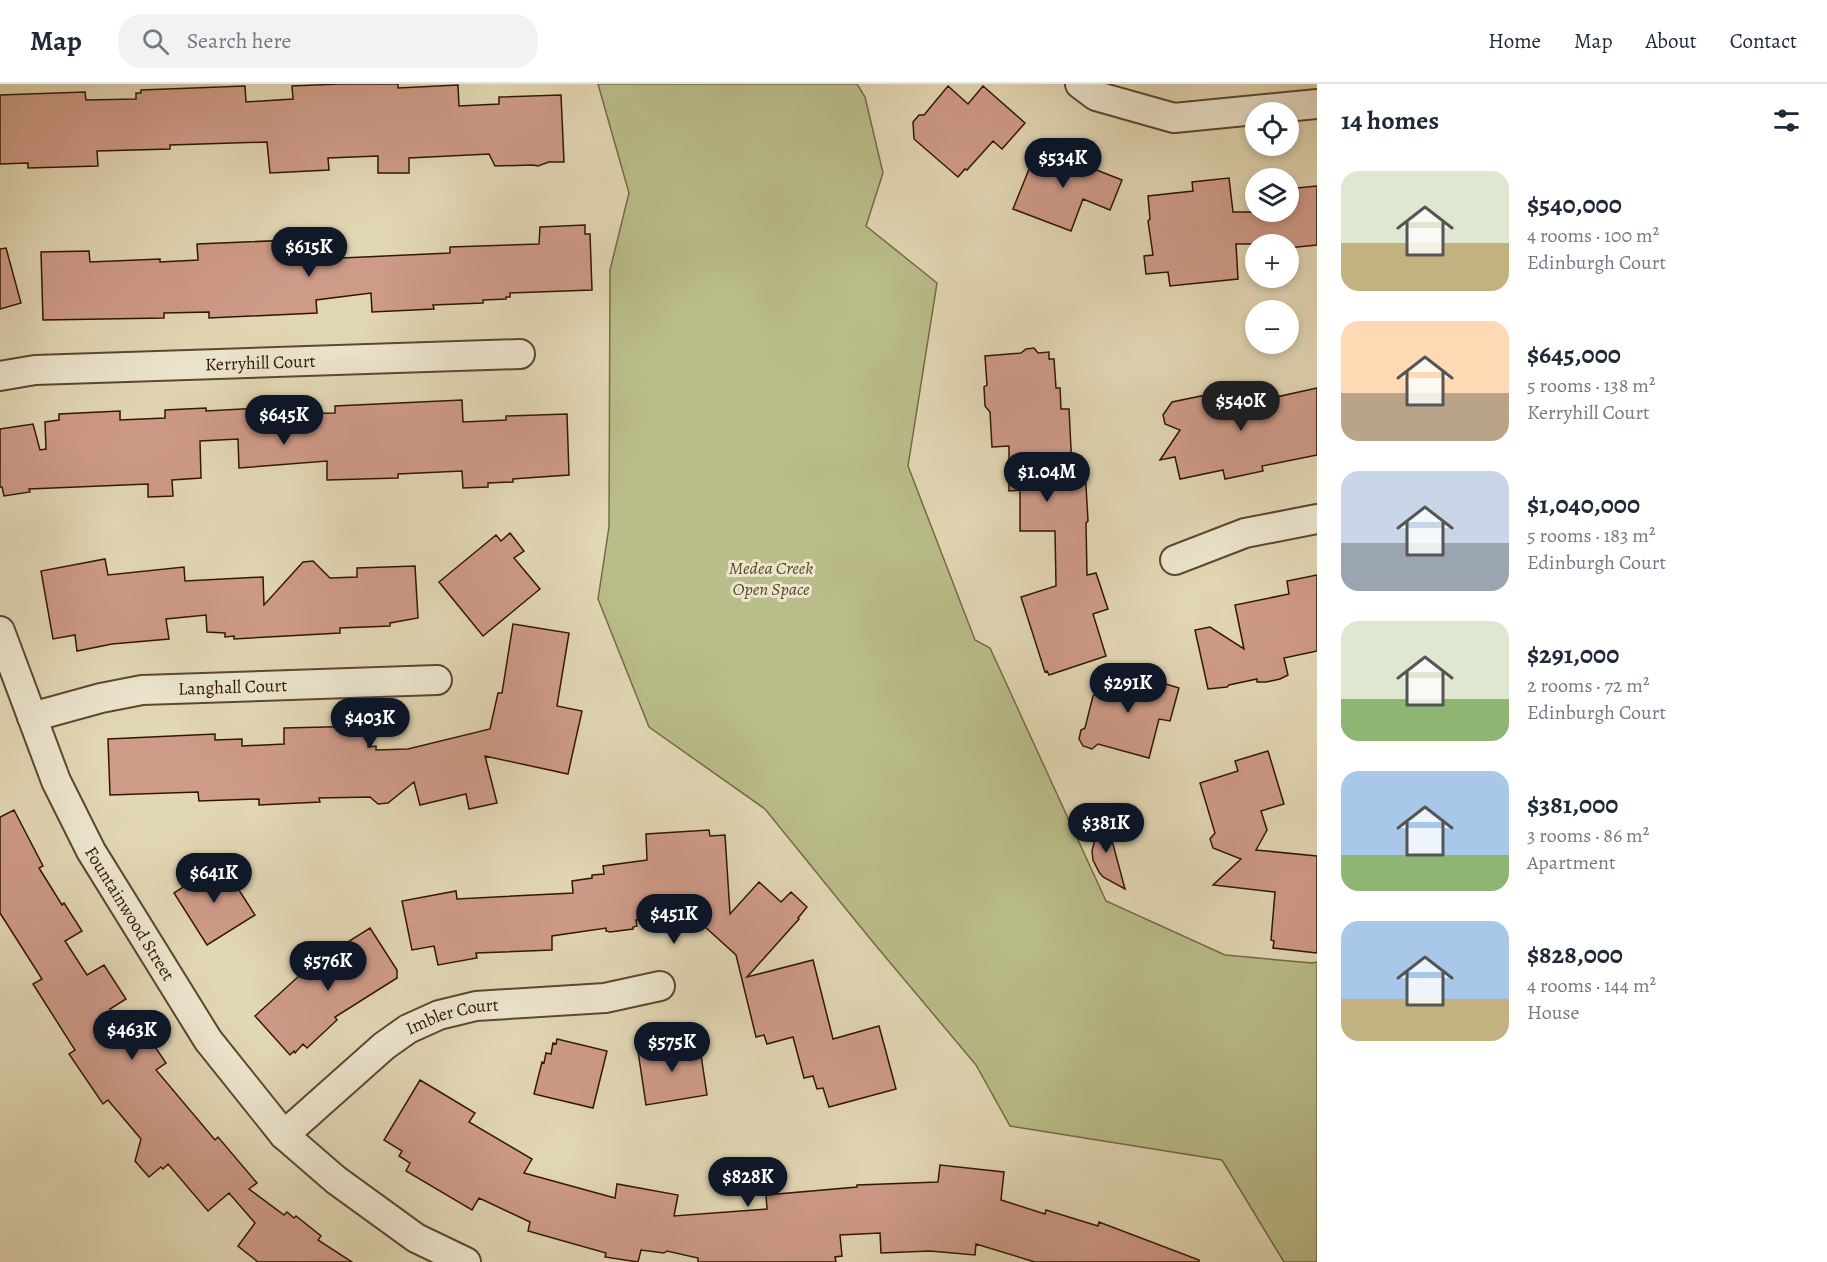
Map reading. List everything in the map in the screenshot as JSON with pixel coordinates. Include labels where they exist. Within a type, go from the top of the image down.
[{"type":"street","points":[[1080,84],[1096,96],[1174,118],[1317,104]]},
{"type":"street","name":"Kerryhill Court","points":[[0,376],[35,370],[520,354]]},
{"type":"street","points":[[1175,560],[1245,533],[1317,519]]},
{"type":"street","name":"Fountainwood Street","points":[[0,631],[56,781],[91,851],[208,1040],[284,1135],[336,1180],[416,1238],[466,1262]]},
{"type":"street","name":"Langhall Court","points":[[32,717],[101,698],[142,690],[438,680]]},
{"type":"street","name":"Imbler Court","points":[[284,1135],[384,1046],[408,1029],[439,1015],[476,1006],[605,998],[660,986]]},
{"type":"green space","name":"Medea Creek Open Space","points":[[598,84],[857,84],[865,97],[883,173],[866,226],[937,283],[908,466],[975,640],[990,648],[1106,901],[1225,955],[1317,962],[1317,1262],[1284,1262],[1222,1160],[1010,1126],[976,1065],[765,809],[649,727],[598,599],[609,527],[610,270],[629,193]]},
{"type":"building","points":[[398,84],[398,88],[458,85],[459,106],[499,104],[499,97],[561,95],[564,162],[549,162],[538,166],[495,166],[489,154],[409,158],[409,173],[378,173],[378,156],[328,158],[329,170],[270,173],[267,142],[170,145],[170,149],[97,151],[98,166],[28,168],[28,163],[0,164],[0,95],[85,92],[86,100],[136,99],[136,93],[141,93],[141,90],[245,86],[246,102],[293,99],[292,86]]},
{"type":"building","points":[[948,86],[968,104],[983,86],[1025,123],[1002,149],[993,141],[958,177],[914,139],[913,122],[919,115],[924,115]]},
{"type":"building","points":[[1038,147],[1122,180],[1110,210],[1083,199],[1071,231],[1013,209]]},
{"type":"building","points":[[1229,178],[1233,212],[1245,212],[1245,222],[1299,222],[1299,188],[1317,186],[1317,245],[1299,247],[1299,234],[1245,234],[1245,244],[1236,244],[1238,279],[1170,286],[1168,272],[1146,274],[1144,256],[1153,255],[1148,221],[1150,219],[1148,196],[1193,191],[1192,182]]},
{"type":"building","points":[[585,225],[585,234],[590,234],[592,290],[510,293],[510,297],[506,299],[483,300],[483,303],[433,305],[434,309],[372,312],[371,293],[316,300],[317,313],[209,318],[209,312],[164,313],[164,318],[43,320],[41,252],[89,251],[90,262],[160,259],[160,262],[198,260],[197,244],[341,238],[342,258],[450,253],[450,247],[539,244],[540,227]]},
{"type":"building","points":[[6,248],[21,303],[0,309],[0,249]]},
{"type":"building","points":[[1034,348],[1038,353],[1049,352],[1049,359],[1054,359],[1056,388],[1060,388],[1061,409],[1069,409],[1072,468],[1085,468],[1088,521],[1086,523],[1087,575],[1096,573],[1108,609],[1093,614],[1106,656],[1049,675],[1047,671],[1045,672],[1021,597],[1056,586],[1055,531],[1020,531],[1020,490],[1009,491],[1009,446],[992,447],[990,412],[985,406],[984,387],[987,385],[985,356],[1021,353],[1026,349]]},
{"type":"building","points":[[1245,387],[1249,403],[1317,388],[1317,455],[1262,466],[1263,471],[1225,479],[1223,470],[1180,479],[1175,457],[1160,460],[1180,430],[1165,424],[1163,415],[1172,402]]},
{"type":"building","points":[[462,400],[463,422],[506,420],[506,416],[567,414],[569,475],[513,479],[513,482],[488,483],[488,487],[463,488],[462,471],[398,474],[398,478],[327,480],[327,461],[239,468],[238,439],[200,441],[201,478],[172,480],[173,496],[148,497],[148,484],[29,489],[30,492],[4,496],[2,487],[0,487],[0,429],[33,424],[40,450],[46,449],[45,422],[59,420],[59,414],[120,411],[120,420],[165,418],[165,410],[206,408],[206,411],[263,408],[263,410],[268,410],[268,413],[335,413],[335,406]]},
{"type":"building","points":[[510,533],[524,551],[514,558],[540,589],[483,636],[439,582],[496,535],[501,541]]},
{"type":"building","points":[[105,559],[108,575],[184,567],[185,581],[263,577],[264,605],[303,562],[313,561],[330,578],[357,577],[357,568],[415,566],[418,618],[390,623],[390,626],[340,628],[340,633],[234,639],[234,636],[225,637],[225,633],[207,632],[206,615],[166,619],[169,639],[112,644],[77,651],[75,635],[53,639],[41,571]]},
{"type":"building","points":[[1317,575],[1317,651],[1284,658],[1288,675],[1280,679],[1257,682],[1257,679],[1227,687],[1208,689],[1195,630],[1210,627],[1244,649],[1235,605],[1289,594],[1287,581]]},
{"type":"building","points":[[513,624],[569,633],[557,706],[582,711],[568,774],[485,756],[497,803],[469,809],[466,794],[420,805],[414,782],[388,803],[378,804],[370,797],[319,798],[320,802],[259,805],[259,799],[199,801],[198,792],[110,795],[108,739],[215,734],[215,740],[242,739],[242,746],[284,744],[284,728],[367,726],[368,747],[376,746],[376,750],[408,749],[490,729],[498,693],[502,693]]},
{"type":"building","points":[[1123,671],[1179,688],[1170,721],[1159,719],[1149,758],[1098,744],[1092,749],[1083,746],[1079,739],[1081,730],[1085,728],[1093,696]]},
{"type":"building","points":[[1268,751],[1284,804],[1261,811],[1267,830],[1256,850],[1317,856],[1317,953],[1273,948],[1274,941],[1271,940],[1275,892],[1213,885],[1241,859],[1213,848],[1210,839],[1215,833],[1200,783],[1238,771],[1235,761]]},
{"type":"building","points":[[1103,807],[1125,889],[1103,877],[1093,860],[1092,851]]},
{"type":"building","points":[[14,810],[43,866],[39,868],[62,905],[64,903],[82,931],[65,941],[87,975],[104,965],[126,999],[110,1009],[133,1044],[147,1035],[166,1063],[156,1070],[215,1140],[218,1137],[257,1183],[249,1189],[284,1215],[287,1212],[294,1218],[296,1216],[321,1236],[318,1240],[352,1262],[258,1262],[238,1246],[255,1223],[229,1193],[208,1211],[168,1164],[149,1177],[135,1161],[141,1139],[108,1100],[103,1104],[69,1054],[75,1050],[33,984],[42,979],[0,913],[0,817]]},
{"type":"building","points":[[709,830],[710,836],[725,835],[730,914],[759,882],[781,902],[791,892],[807,907],[747,977],[813,960],[833,1039],[879,1026],[896,1089],[829,1107],[823,1088],[817,1089],[813,1076],[804,1078],[793,1037],[767,1044],[764,1035],[756,1037],[736,955],[694,917],[636,920],[637,926],[633,929],[610,932],[606,931],[606,928],[552,936],[552,950],[476,953],[477,958],[438,965],[434,946],[412,950],[402,901],[456,891],[457,899],[573,893],[572,881],[604,874],[603,866],[647,860],[646,834]]},
{"type":"building","points":[[221,862],[255,915],[207,945],[174,893]]},
{"type":"building","points":[[370,928],[397,970],[397,978],[335,1017],[337,1020],[307,1048],[303,1044],[290,1055],[255,1016],[311,965]]},
{"type":"building","points":[[557,1039],[607,1051],[593,1108],[534,1094],[542,1062],[544,1063],[546,1053],[551,1054],[553,1043],[556,1044]]},
{"type":"building","points":[[699,1042],[707,1095],[646,1105],[638,1051]]},
{"type":"building","points":[[420,1080],[475,1113],[469,1122],[532,1159],[524,1173],[615,1198],[617,1184],[678,1195],[674,1216],[767,1209],[766,1195],[857,1187],[857,1185],[938,1182],[940,1165],[1004,1172],[1001,1200],[1045,1214],[1046,1210],[1098,1226],[1099,1222],[1199,1260],[1199,1262],[1035,1262],[976,1244],[975,1255],[930,1251],[881,1253],[880,1233],[840,1235],[842,1256],[835,1257],[836,1262],[698,1262],[698,1258],[667,1251],[664,1253],[641,1250],[638,1262],[605,1257],[606,1253],[528,1231],[530,1222],[479,1198],[472,1210],[406,1171],[410,1163],[399,1156],[402,1151],[384,1140]]}]
